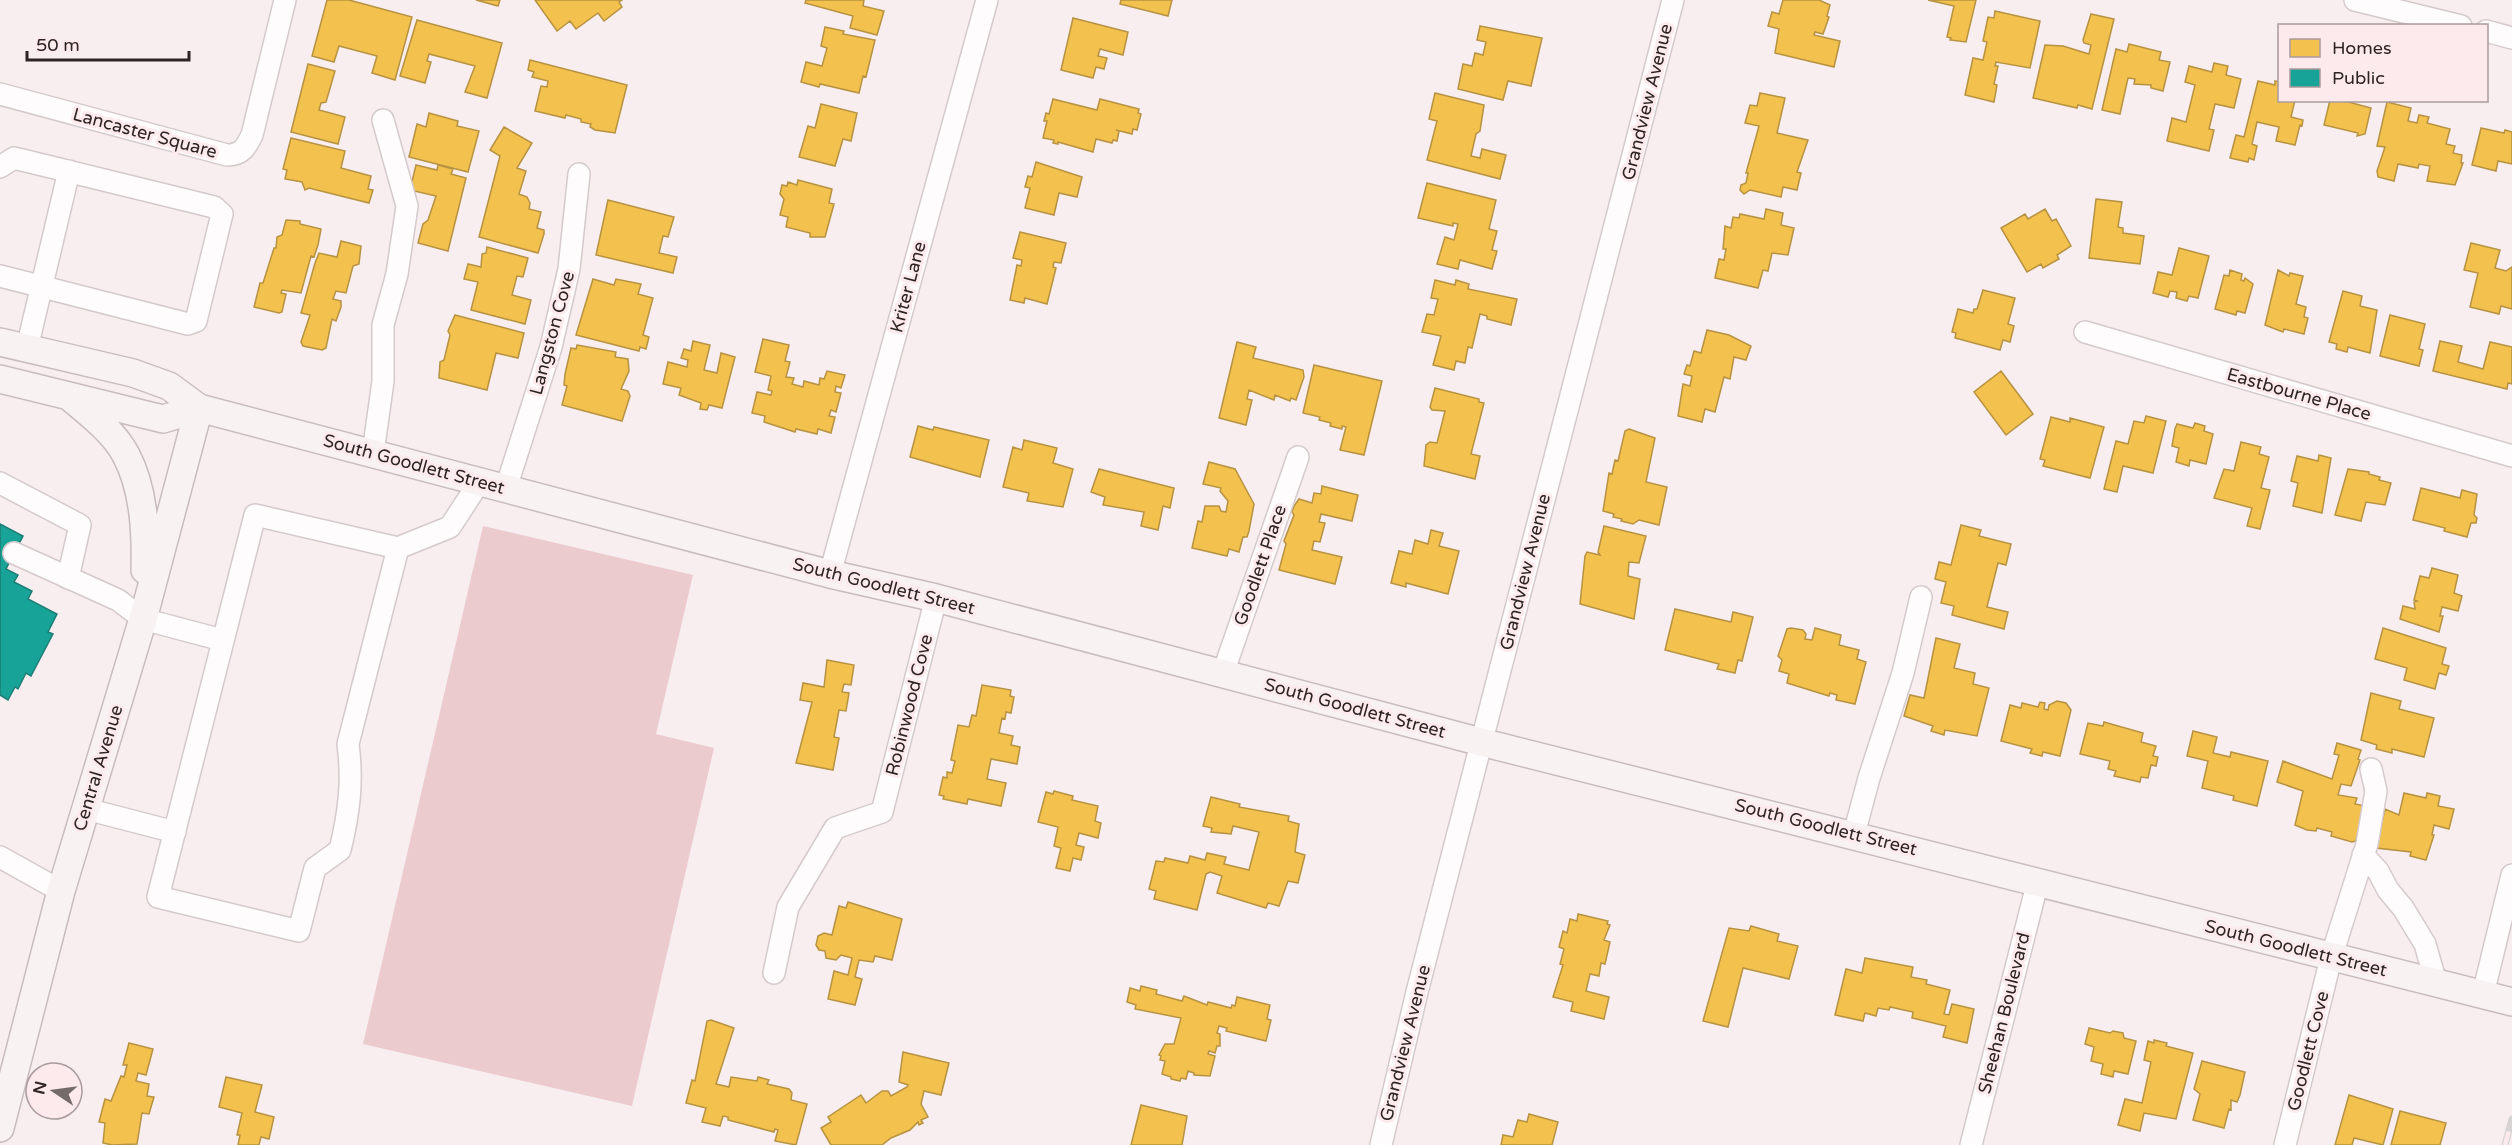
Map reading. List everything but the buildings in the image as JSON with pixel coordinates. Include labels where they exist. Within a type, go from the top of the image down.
[{"type":"main road","name":"South Goodlett Street","points":[[0,342],[133,373],[169,386],[199,408],[830,574],[936,598],[1481,742],[1854,834],[2331,958],[2512,1002]]},
{"type":"main road","points":[[0,380],[163,419],[199,408]]},
{"type":"main road","points":[[71,398],[104,427],[126,454],[138,487],[146,534],[143,619]]},
{"type":"main road","name":"Central Avenue","points":[[0,1128],[61,891],[143,619],[199,408]]},
{"type":"street","name":"Lancaster Square","points":[[0,94],[227,155],[237,155],[252,135],[285,0]]},
{"type":"street","name":"Kriter Lane","points":[[830,574],[987,0]]},
{"type":"street","name":"Grandview Avenue","points":[[1381,1145],[1404,1041],[1673,0]]},
{"type":"street","points":[[2355,0],[2454,24]]},
{"type":"street","points":[[2488,32],[2512,38]]},
{"type":"street","points":[[373,453],[383,381],[383,325],[397,274],[407,206],[383,120]]},
{"type":"street","points":[[0,167],[14,158],[214,207],[222,214],[196,321],[188,324],[0,276]]},
{"type":"street","points":[[27,348],[69,171]]},
{"type":"street","name":"Langston Cove","points":[[506,488],[554,336],[569,269],[579,174]]},
{"type":"street","name":"Eastbourne Place","points":[[2085,332],[2512,456]]},
{"type":"street","name":"Goodlett Place","points":[[1222,673],[1298,457]]},
{"type":"street","points":[[398,548],[348,744],[351,772],[350,809],[340,850],[315,868],[299,931],[158,897],[255,514],[398,548],[450,527],[480,481]]},
{"type":"street","points":[[0,483],[80,525],[68,578]]},
{"type":"street","points":[[14,553],[118,600],[143,619],[222,640]]},
{"type":"street","points":[[1854,834],[1869,777],[1903,673],[1921,597]]},
{"type":"street","name":"Robinwood Cove","points":[[774,973],[788,907],[835,828],[882,812],[936,598]]},
{"type":"street","name":"Goodlett Cove","points":[[2285,1145],[2331,958],[2363,855],[2376,791],[2371,769]]},
{"type":"street","points":[[86,809],[175,832]]},
{"type":"street","points":[[2363,855],[2378,871],[2388,890],[2403,908],[2425,944],[2436,983]]},
{"type":"street","points":[[0,857],[61,891]]},
{"type":"street","points":[[2482,994],[2512,875]]},
{"type":"street","name":"Sheehan Boulevard","points":[[1971,1145],[2038,881]]},
{"type":"shaded area","points":[[483,526],[693,575],[656,734],[714,748],[632,1106],[363,1044]]},
{"type":"railway","points":[[2505,1145],[2512,1119]]}]
